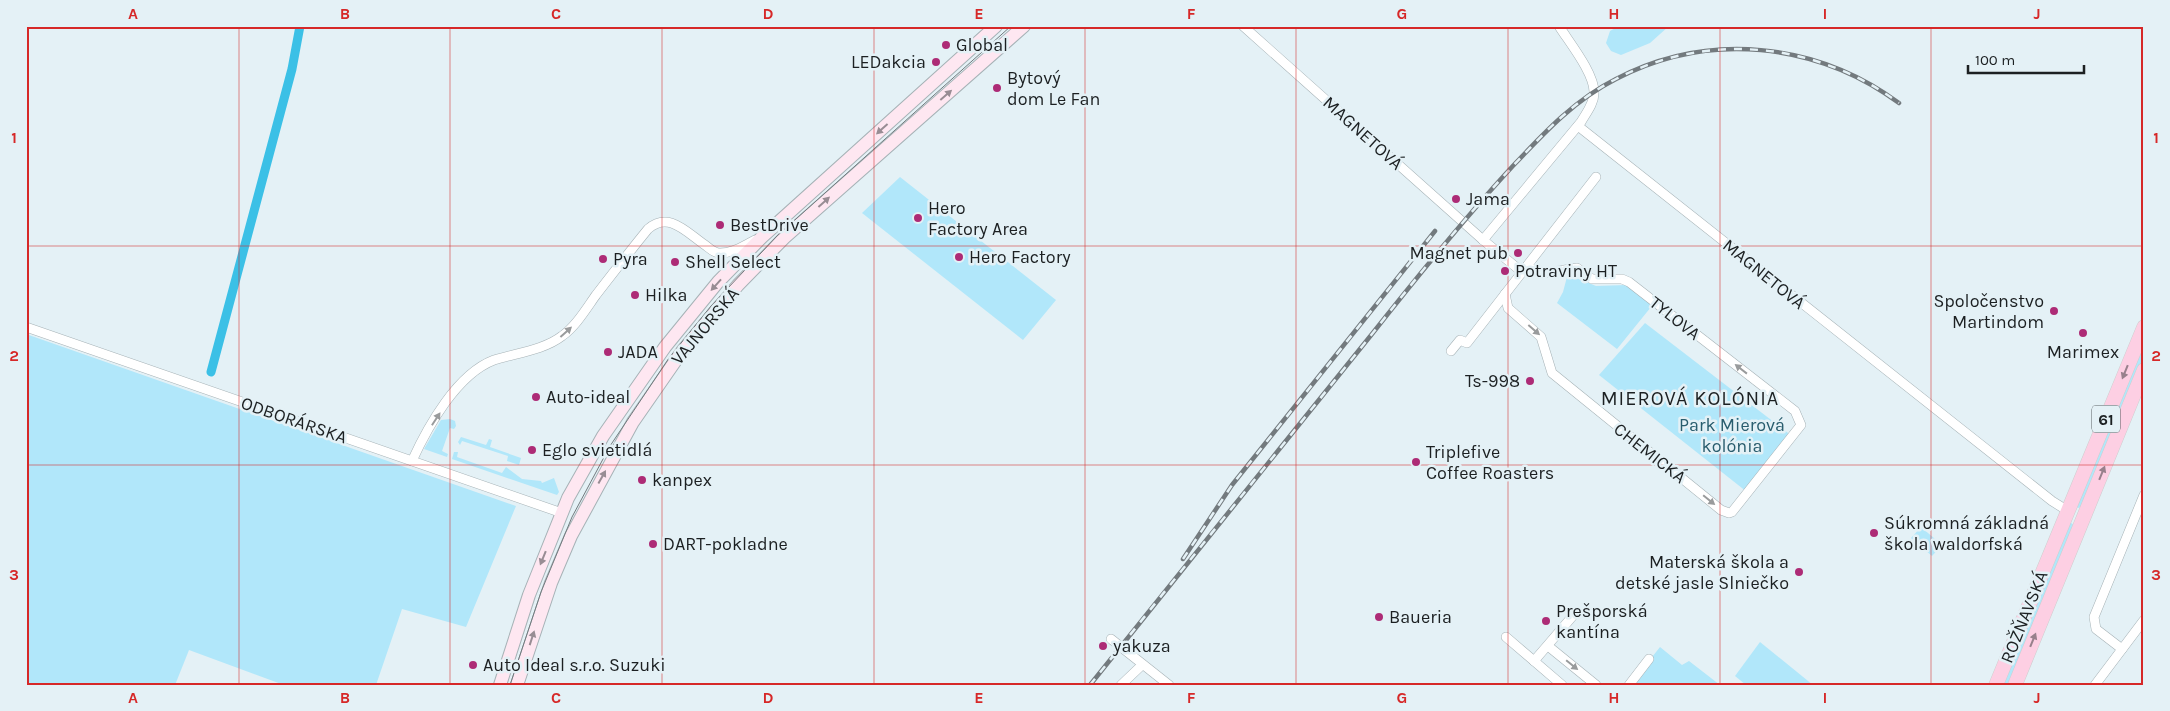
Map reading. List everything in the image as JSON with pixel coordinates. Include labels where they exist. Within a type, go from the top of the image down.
[{"type":"main road","name":"VAJNORSKÁ","points":[[500,685],[529,595],[562,513],[594,450],[652,364],[706,296],[762,237],[996,26]]},
{"type":"main road","name":"VAJNORSKÁ","points":[[517,685],[551,583],[579,520],[617,449],[652,392],[692,338],[738,285],[798,226],[1024,26]]},
{"type":"main road","name":"ROŽŇAVSKÁ","points":[[1996,685],[2141,342],[2144,327]]},
{"type":"main road","name":"ROŽŇAVSKÁ","points":[[2015,685],[2144,370]]},
{"type":"main road","points":[[2068,511],[2083,518]]},
{"type":"main road","points":[[562,513],[579,520]]},
{"type":"street","name":"MAGNETOVÁ","points":[[1243,26],[1483,240],[1524,269]]},
{"type":"street","points":[[1483,240],[1578,126],[1593,100],[1593,86],[1588,72],[1559,26]]},
{"type":"street","name":"MAGNETOVÁ","points":[[1578,126],[1870,359],[2044,495],[2068,511]]},
{"type":"street","points":[[1451,351],[1460,340],[1467,343],[1596,177]]},
{"type":"street","points":[[412,461],[417,449],[466,377],[488,363],[546,344],[563,336],[648,229],[656,223],[664,221],[673,223],[716,253],[727,252],[762,237]]},
{"type":"street","name":"TYLOVA","points":[[1524,269],[1545,273],[1577,268],[1592,279],[1622,279],[1629,282],[1794,411],[1801,425],[1732,512]]},
{"type":"street","name":"CHEMICKÁ","points":[[1505,294],[1508,308],[1541,337],[1552,373],[1721,510],[1729,513],[1732,512]]},
{"type":"street","name":"ODBORÁRSKA","points":[[26,327],[562,513]]},
{"type":"street","points":[[2122,649],[2096,629],[2094,617],[2144,495]]},
{"type":"street","points":[[1534,661],[1576,611]]},
{"type":"street","points":[[2095,685],[2144,620]]},
{"type":"street","points":[[1506,637],[1562,685]]},
{"type":"street","points":[[1112,639],[1169,685]]},
{"type":"street","points":[[1548,646],[1596,685]]},
{"type":"street","points":[[1629,685],[1649,659]]},
{"type":"street","points":[[1121,685],[1142,665]]},
{"type":"green space","points":[[1619,26],[1669,26],[1650,43],[1621,55],[1611,51],[1606,43],[1610,31]]},
{"type":"green space","name":"Hero Factory","points":[[900,177],[1056,300],[1023,340],[862,213]]},
{"type":"green space","points":[[1574,275],[1596,286],[1627,285],[1651,302],[1651,307],[1617,349],[1557,303],[1563,292],[1567,277]]},
{"type":"green space","name":"Park Mierová kolónia","points":[[1645,323],[1792,436],[1747,492],[1599,375]]},
{"type":"green space","points":[[26,334],[516,506],[466,627],[402,609],[376,685],[284,685],[189,650],[175,685],[26,685]]},
{"type":"green space","points":[[2141,350],[2144,350],[2144,359],[2084,506],[2078,508],[2076,506]]},
{"type":"green space","points":[[450,419],[455,421],[456,426],[454,429],[450,428],[442,451],[448,454],[447,457],[424,449],[441,420]]},
{"type":"green space","points":[[461,437],[486,445],[489,439],[492,440],[490,447],[521,458],[519,465],[507,461],[508,456],[462,441],[460,445],[458,442]]},
{"type":"green space","points":[[454,452],[458,452],[457,457],[502,473],[506,467],[522,479],[541,481],[542,483],[554,478],[559,492],[557,495],[452,459]]},
{"type":"green space","points":[[2070,522],[2075,526],[2011,685],[2001,685]]},
{"type":"green space","points":[[1921,527],[1942,545],[1932,556],[1911,538]]},
{"type":"green space","points":[[1760,642],[1813,685],[1746,685],[1735,676]]},
{"type":"green space","points":[[1660,647],[1682,665],[1689,661],[1720,685],[1633,685],[1641,671]]},
{"type":"waterway","points":[[211,372],[292,69],[300,26]]},
{"type":"tram line","points":[[510,685],[541,592],[572,517],[610,446],[669,358],[711,306],[777,236],[1011,26]]},
{"type":"railway","points":[[1090,685],[1457,229],[1535,143],[1586,97],[1616,79],[1651,64],[1687,54],[1724,49],[1761,50],[1797,56],[1833,67],[1867,82],[1899,103]]},
{"type":"railway","points":[[1183,559],[1232,485],[1435,231]]},
{"type":"place","name":"Global","points":[[946,45]]},
{"type":"place","name":"LEDakcia","points":[[936,62]]},
{"type":"place","name":"Bytový dom Le Fan","points":[[997,88]]},
{"type":"place","name":"Jama","points":[[1456,199]]},
{"type":"place","name":"Hero Factory Area","points":[[918,218]]},
{"type":"place","name":"BestDrive","points":[[720,225]]},
{"type":"place","name":"Magnet pub","points":[[1518,253]]},
{"type":"place","name":"Hero Factory","points":[[959,257]]},
{"type":"place","name":"Pyra","points":[[603,259]]},
{"type":"place","name":"Shell Select","points":[[675,262]]},
{"type":"place","name":"Potraviny HT","points":[[1505,271]]},
{"type":"place","name":"Hilka","points":[[635,295]]},
{"type":"place","name":"Spoločenstvo Martindom","points":[[2054,311]]},
{"type":"place","name":"Marimex","points":[[2083,333]]},
{"type":"place","name":"JADA","points":[[608,352]]},
{"type":"place","name":"Ts-998","points":[[1530,381]]},
{"type":"place","name":"Auto-ideal","points":[[536,397]]},
{"type":"place","name":"Eglo svietidlá","points":[[532,450]]},
{"type":"place","name":"Triplefive Coffee Roasters","points":[[1416,462]]},
{"type":"place","name":"kanpex","points":[[642,480]]},
{"type":"place","name":"Súkromná základná škola waldorfská","points":[[1874,533]]},
{"type":"place","name":"DART-pokladne","points":[[653,544]]},
{"type":"place","name":"Materská škola a detské jasle Slniečko","points":[[1799,572]]},
{"type":"place","name":"Baueria","points":[[1379,617]]},
{"type":"place","name":"Prešporská kantína","points":[[1546,621]]},
{"type":"place","name":"yakuza","points":[[1103,646]]},
{"type":"place","name":"Auto Ideal s.r.o. Suzuki","points":[[473,665]]},
{"type":"district","name":"MIEROVÁ KOLÓNIA","points":[[1690,398]]}]
